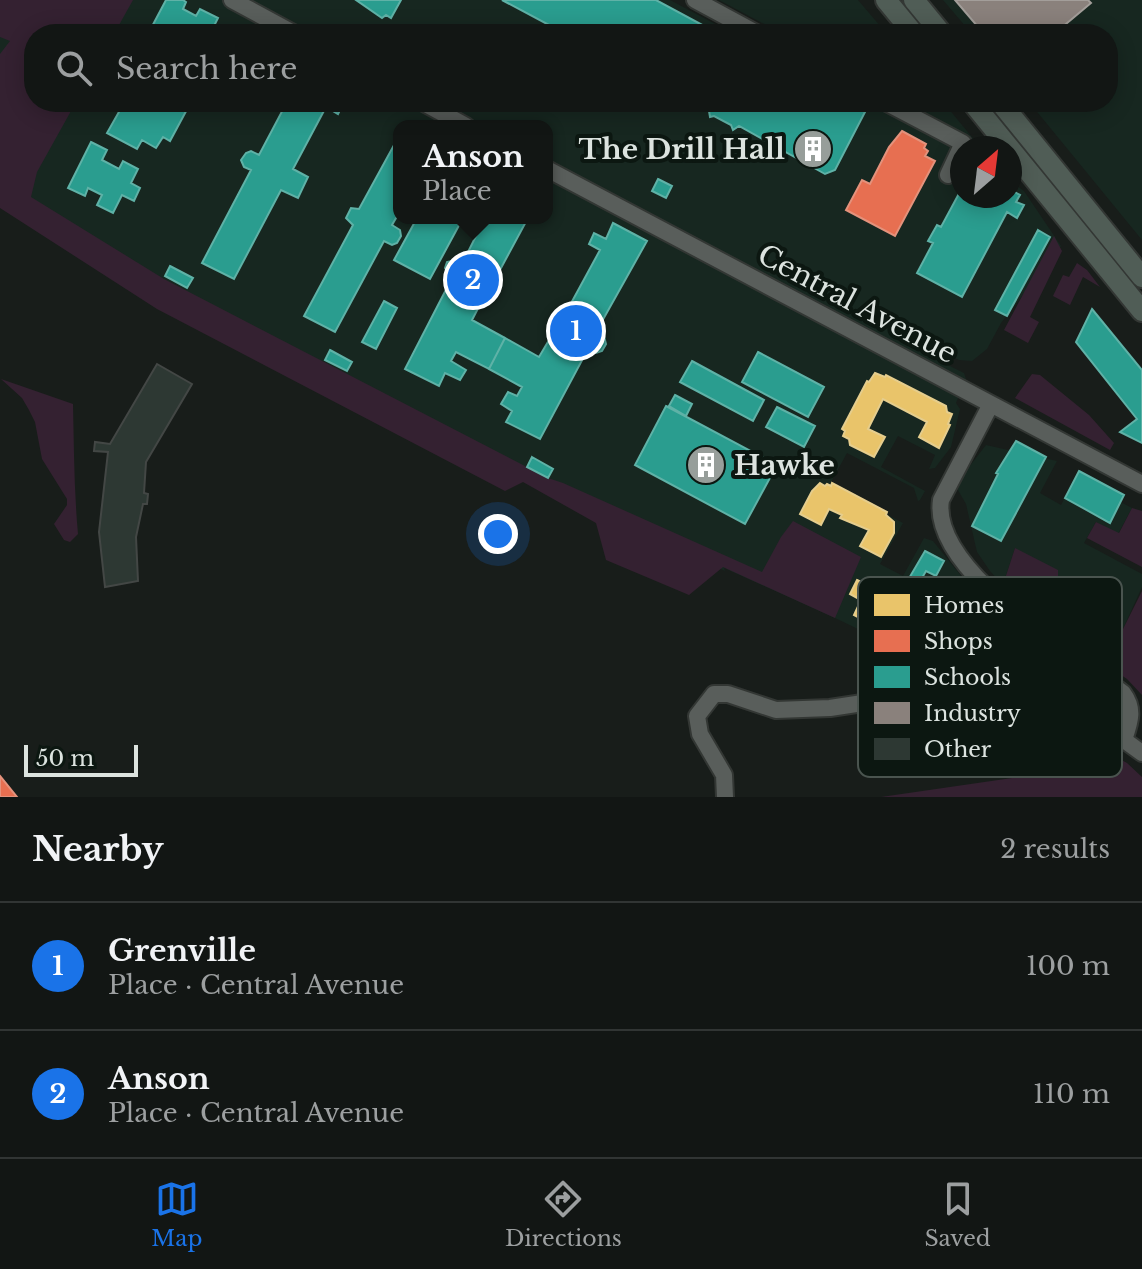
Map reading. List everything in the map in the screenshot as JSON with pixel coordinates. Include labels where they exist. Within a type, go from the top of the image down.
[{"type":"main road","points":[[886,0],[906,24]]},
{"type":"main road","points":[[914,0],[934,24]]},
{"type":"main road","points":[[980,112],[1142,311]]},
{"type":"main road","points":[[1008,112],[1142,277]]},
{"type":"street","points":[[232,0],[276,24]]},
{"type":"street","points":[[695,0],[739,24]]},
{"type":"street","points":[[904,112],[951,136]]},
{"type":"street","name":"Central Avenue","points":[[553,172],[1142,484]]},
{"type":"street","points":[[978,577],[944,534],[939,512],[941,500],[990,406]]},
{"type":"street","points":[[1122,692],[1131,711],[1124,740],[1142,753]]},
{"type":"street","points":[[725,797],[724,775],[700,734],[697,716],[714,694],[728,694],[776,710],[858,704]]},
{"type":"shaded area","points":[[0,0],[670,0],[715,24],[24,24],[24,112],[951,112],[971,136],[950,136],[950,208],[1022,208],[1022,190],[1061,246],[1001,323],[987,349],[972,361],[959,360],[897,329],[893,338],[964,373],[966,379],[956,403],[960,409],[951,447],[935,468],[929,469],[935,455],[898,436],[881,467],[925,491],[920,500],[914,488],[847,453],[830,484],[903,523],[880,564],[903,576],[924,538],[933,541],[962,577],[858,577],[858,629],[724,568],[725,571],[452,441],[0,200]]},
{"type":"shaded area","points":[[0,0],[133,0],[120,24],[24,24],[24,112],[70,112],[37,172],[31,197],[164,279],[548,478],[762,572],[793,521],[861,557],[835,618],[723,567],[689,595],[606,560],[596,523],[523,482],[505,491],[157,309],[0,208],[0,54],[10,41],[0,37]]},
{"type":"shaded area","points":[[719,0],[858,0],[878,24],[764,24]]},
{"type":"shaded area","points":[[943,0],[1142,0],[1142,240],[1037,112],[1118,112],[1118,24],[963,24]]},
{"type":"shaded area","points":[[1054,236],[1062,251],[1030,317],[1039,322],[1028,343],[1004,330]]},
{"type":"shaded area","points":[[1077,263],[1100,287],[1083,277],[1070,305],[1053,296],[1063,275],[1069,277]]},
{"type":"shaded area","points":[[1032,374],[1040,375],[1089,415],[1114,443],[1110,450],[1015,398]]},
{"type":"shaded area","points":[[1,379],[73,404],[78,534],[70,542],[64,540],[54,524],[67,505],[67,499],[42,459],[35,422],[22,398]]},
{"type":"shaded area","points":[[986,445],[1057,461],[1040,493],[1061,505],[1075,478],[1132,508],[1118,534],[1096,522],[1084,543],[1142,574],[1142,587],[1122,631],[1122,577],[1042,577],[1015,548],[1006,577],[996,577],[977,552],[966,504],[955,485]]},
{"type":"shaded area","points":[[1132,508],[1142,511],[1142,567],[1087,538],[1096,522],[1119,533]]},
{"type":"shaded area","points":[[1015,548],[1058,570],[1058,577],[1006,577]]},
{"type":"shaded area","points":[[1142,591],[1142,695],[1122,676],[1122,631]]},
{"type":"shaded area","points":[[1122,760],[1142,777],[1142,797],[881,797],[1012,778],[1122,777]]},
{"type":"building: Homes","points":[[875,373],[886,375],[946,406],[947,412],[952,414],[939,448],[919,437],[927,422],[883,399],[868,429],[885,437],[874,457],[850,445],[842,429],[867,381]]},
{"type":"building: Homes","points":[[820,483],[831,486],[832,483],[887,512],[886,515],[894,522],[894,533],[881,557],[860,546],[869,530],[840,518],[842,515],[829,509],[821,525],[800,514]]},
{"type":"building: Homes","points":[[857,580],[858,581],[858,598],[850,594]]},
{"type":"building: Shops","points":[[902,131],[926,144],[924,148],[928,151],[925,156],[935,161],[895,236],[846,210],[862,180],[870,184],[889,147]]},
{"type":"building: Shops","points":[[0,776],[17,797],[0,797]]},
{"type":"building: Schools","points":[[166,0],[183,0],[186,2],[183,9],[196,16],[200,9],[218,18],[215,24],[153,24]]},
{"type":"building: Schools","points":[[356,0],[401,0],[391,18],[386,15],[382,18]]},
{"type":"building: Schools","points":[[502,0],[656,0],[700,24],[547,24]]},
{"type":"building: Schools","points":[[119,112],[186,112],[170,141],[163,137],[156,148],[142,140],[137,149],[107,133]]},
{"type":"building: Schools","points":[[282,112],[323,112],[293,169],[308,177],[298,198],[281,190],[234,279],[202,263],[251,170],[244,167],[241,160],[251,151],[259,155]]},
{"type":"building: Schools","name":"The Drill Hall","points":[[709,112],[865,112],[835,170],[825,174],[739,126],[733,130],[731,125],[710,117]]},
{"type":"building: Schools","points":[[91,142],[107,150],[102,160],[119,169],[123,161],[138,169],[131,183],[140,188],[134,201],[122,195],[113,213],[97,205],[102,195],[88,188],[85,196],[68,188]]},
{"type":"building: Schools","points":[[393,147],[392,225],[400,230],[401,236],[392,245],[384,241],[335,332],[304,316],[353,225],[346,218],[351,208],[359,209]]},
{"type":"building: Schools","points":[[658,179],[672,186],[666,198],[652,191]]},
{"type":"building: Schools","points":[[1024,205],[1017,218],[1007,212],[962,297],[917,273],[933,243],[928,241],[937,225],[941,227],[951,208],[1022,208]]},
{"type":"building: Schools","points":[[613,223],[647,241],[596,332],[604,336],[606,344],[602,351],[596,353],[588,349],[540,439],[506,422],[512,411],[501,404],[508,392],[517,396],[522,387],[489,369],[505,338],[539,357],[555,330],[551,326],[556,316],[563,318],[600,250],[589,244],[594,233],[606,239]]},
{"type":"building: Schools","points":[[414,224],[460,224],[430,279],[394,260]]},
{"type":"building: Schools","points":[[482,224],[525,224],[494,281],[499,286],[494,295],[486,293],[472,320],[505,338],[489,369],[456,352],[451,361],[466,370],[460,380],[445,373],[439,386],[405,369],[452,278],[445,268],[447,262],[455,260],[462,264]]},
{"type":"building: Schools","points":[[1038,230],[1050,237],[1007,316],[995,310]]},
{"type":"building: Schools","points":[[170,266],[193,278],[187,288],[165,276]]},
{"type":"building: Schools","points":[[384,301],[397,308],[376,349],[362,342]]},
{"type":"building: Schools","points":[[1092,309],[1142,370],[1142,443],[1120,432],[1137,419],[1076,342]]},
{"type":"building: Schools","points":[[330,350],[352,362],[347,371],[325,360]]},
{"type":"building: Schools","points":[[758,352],[824,387],[808,417],[742,382]]},
{"type":"building: Schools","points":[[692,361],[764,400],[753,421],[680,382]]},
{"type":"building: Schools","points":[[675,395],[692,404],[686,416],[669,406]]},
{"type":"building: Schools","name":"Hawke","points":[[666,406],[777,465],[745,524],[635,465]]},
{"type":"building: Schools","points":[[777,407],[815,426],[804,447],[766,427]]},
{"type":"building: Schools","points":[[1016,441],[1046,457],[1001,541],[972,526],[996,473]]},
{"type":"building: Schools","points":[[532,457],[553,469],[548,478],[527,467]]},
{"type":"building: Schools","points":[[1079,471],[1124,495],[1110,523],[1065,498]]},
{"type":"building: Schools","points":[[925,551],[944,561],[936,576],[926,571],[923,577],[910,577]]},
{"type":"building: Industry","points":[[955,0],[1088,0],[1091,3],[1066,24],[975,24]]},
{"type":"building: Other","points":[[157,364],[192,384],[146,462],[144,493],[148,494],[147,504],[143,504],[136,537],[138,581],[105,587],[99,532],[108,452],[94,451],[95,442],[110,444]]},
{"type":"place","name":"The Drill Hall","points":[[813,149]]},
{"type":"place","name":"Anson","points":[[473,280]]},
{"type":"place","name":"Grenville","points":[[576,331]]},
{"type":"place","name":"Hawke","points":[[706,465]]}]
